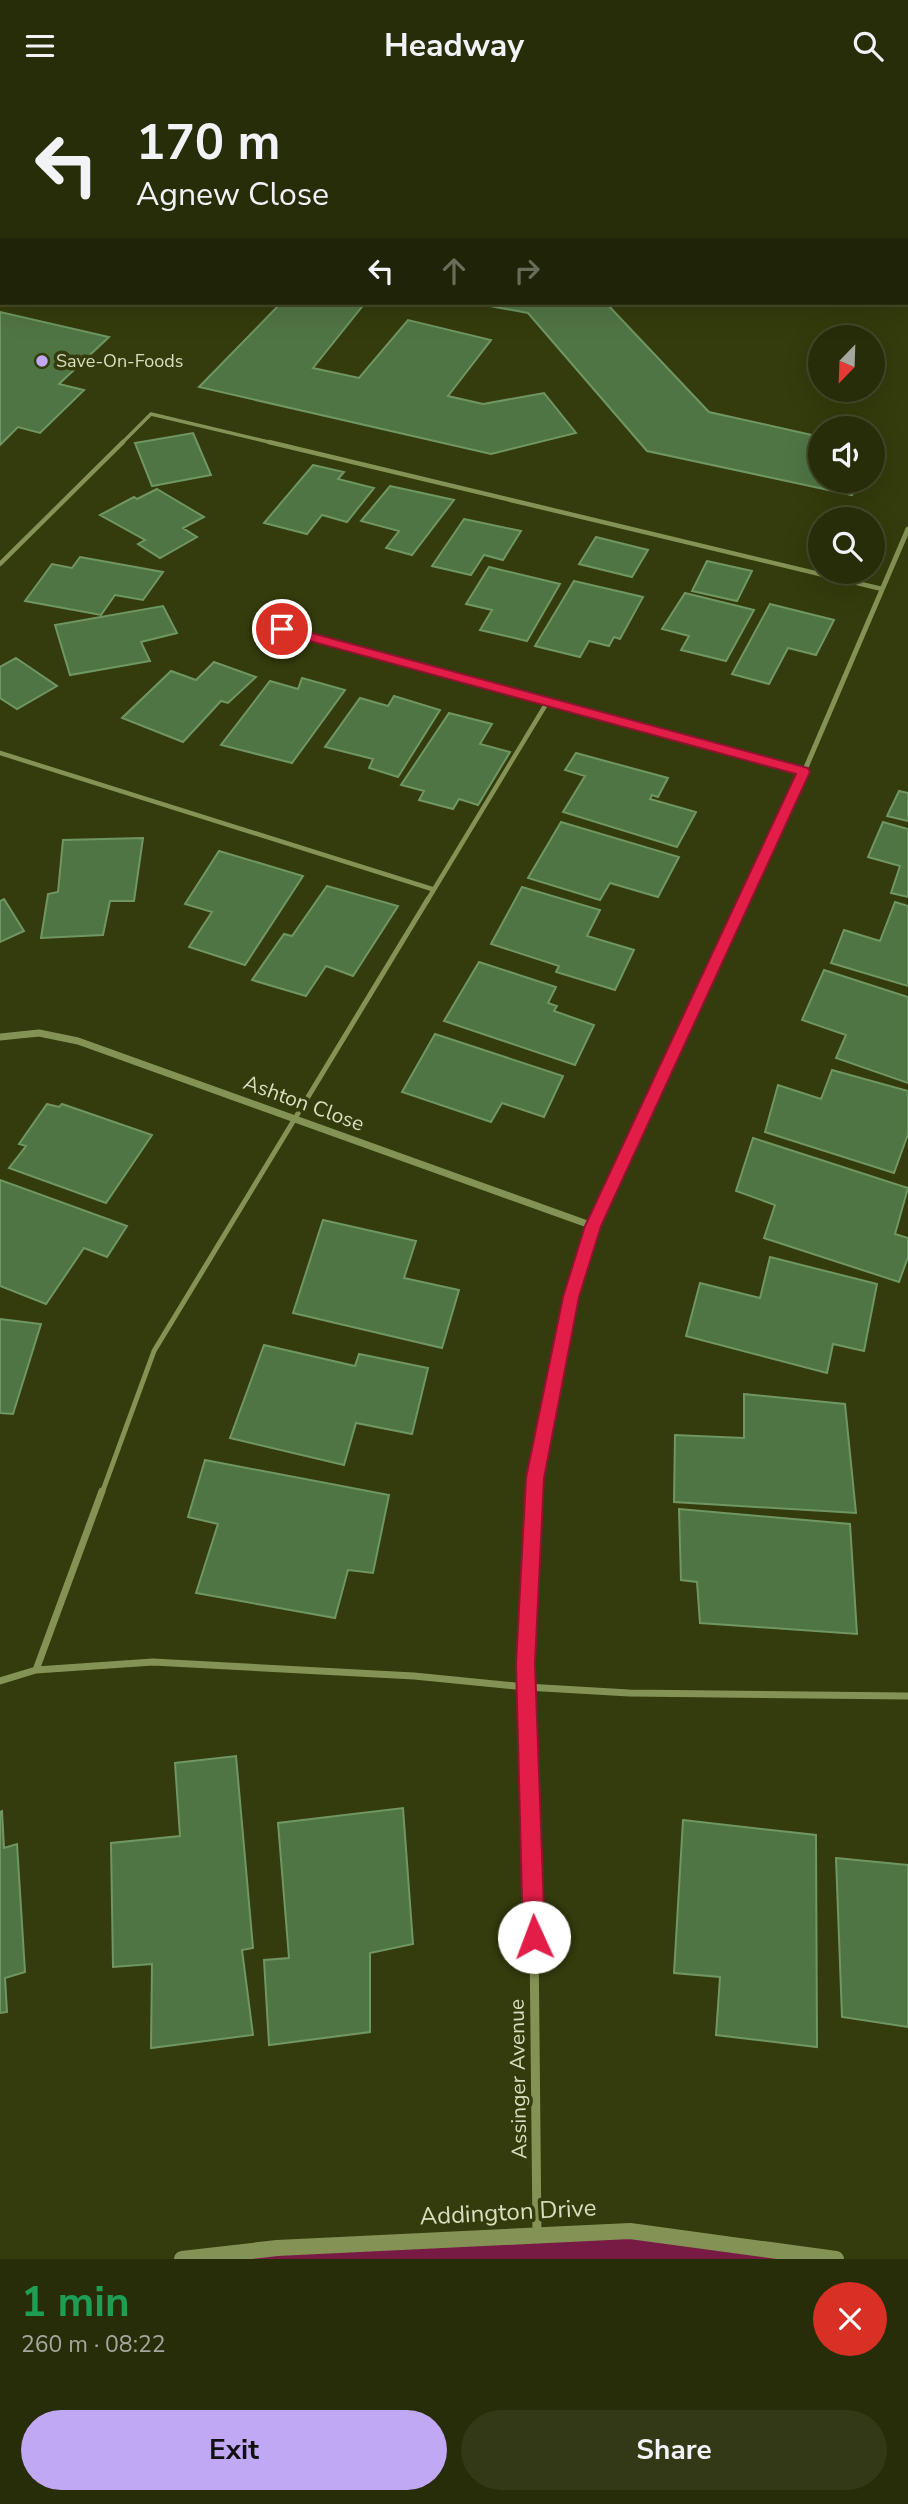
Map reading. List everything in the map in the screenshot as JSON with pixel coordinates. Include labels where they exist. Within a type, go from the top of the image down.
[{"type":"street","name":"Assinger Avenue","points":[[537,2234],[534,1937],[526,1687],[535,1478],[571,1297],[593,1226],[804,772],[908,529]]},
{"type":"street","points":[[255,622],[804,772]]},
{"type":"street","name":"Ashton Close","points":[[0,1037],[19,1031],[47,1033],[78,1041],[593,1226]]},
{"type":"street","name":"Addington Drive","points":[[182,2259],[276,2248],[630,2231],[836,2259]]},
{"type":"lane","points":[[0,564],[150,415],[882,589]]},
{"type":"lane","points":[[36,1670],[153,1350],[548,701]]},
{"type":"lane","points":[[0,753],[432,889]]},
{"type":"lane","points":[[0,1681],[36,1670],[153,1662],[414,1676],[526,1687],[629,1693],[908,1696]]},
{"type":"shaded area","points":[[630,2231],[836,2259],[182,2259]]},
{"type":"building","points":[[279,305],[363,305],[313,368],[359,378],[408,320],[491,340],[448,396],[483,404],[544,393],[576,433],[491,454],[199,387]]},
{"type":"building","points":[[485,305],[608,305],[709,412],[808,434],[808,486],[647,451],[528,313]]},
{"type":"building","name":"Save-On-Foods","points":[[0,312],[109,337],[59,384],[84,390],[40,433],[18,427],[0,445]]},
{"type":"building","points":[[193,433],[211,475],[152,486],[135,443]]},
{"type":"building","points":[[313,465],[344,472],[338,479],[374,488],[347,522],[322,515],[307,534],[264,523]]},
{"type":"building","points":[[390,486],[454,500],[412,555],[386,548],[399,531],[361,521]]},
{"type":"building","points":[[157,489],[204,517],[183,528],[197,537],[160,558],[138,544],[145,540],[100,515],[134,497],[137,499]]},
{"type":"building","points":[[464,519],[521,531],[503,560],[484,555],[471,575],[432,566]]},
{"type":"building","points":[[596,537],[648,550],[632,577],[579,564]]},
{"type":"building","points":[[80,557],[163,572],[143,600],[115,595],[101,615],[25,601],[52,564],[72,568]]},
{"type":"building","points":[[707,561],[752,571],[737,601],[692,591]]},
{"type":"building","points":[[489,567],[560,584],[527,641],[480,630],[492,610],[466,604]]},
{"type":"building","points":[[574,581],[643,597],[620,639],[614,637],[609,646],[589,641],[580,657],[535,646]]},
{"type":"building","points":[[685,593],[754,610],[726,661],[681,650],[689,636],[662,629]]},
{"type":"building","points":[[770,604],[834,620],[816,655],[788,648],[769,684],[732,674]]},
{"type":"building","points":[[163,606],[177,633],[141,642],[150,661],[70,675],[55,625]]},
{"type":"building","points":[[16,658],[57,686],[17,709],[0,698],[0,667]]},
{"type":"building","points":[[214,662],[256,677],[228,703],[221,701],[183,742],[122,718],[171,671],[196,680]]},
{"type":"building","points":[[302,678],[345,690],[292,763],[221,745],[270,681],[298,689]]},
{"type":"building","points":[[394,696],[440,710],[398,777],[369,768],[373,759],[325,747],[360,698],[388,706]]},
{"type":"building","points":[[449,713],[492,724],[480,744],[510,752],[478,805],[459,799],[453,809],[419,800],[424,791],[401,785]]},
{"type":"building","points":[[576,753],[668,778],[658,797],[652,795],[650,799],[696,812],[677,847],[563,812],[585,776],[565,770]]},
{"type":"building","points":[[899,791],[908,793],[908,821],[887,816]]},
{"type":"building","points":[[561,822],[679,857],[658,897],[610,883],[600,900],[528,878]]},
{"type":"building","points":[[883,822],[908,829],[908,897],[891,893],[900,866],[868,857]]},
{"type":"building","points":[[143,838],[134,901],[110,901],[103,935],[41,938],[48,894],[58,892],[63,840]]},
{"type":"building","points":[[219,851],[303,876],[245,965],[189,947],[212,912],[185,904]]},
{"type":"building","points":[[327,886],[398,906],[353,976],[326,966],[306,996],[252,980],[284,934],[292,936]]},
{"type":"building","points":[[522,887],[600,910],[587,936],[634,950],[615,990],[556,972],[559,966],[491,944]]},
{"type":"building","points":[[4,899],[24,931],[0,942],[0,901]]},
{"type":"building","points":[[895,902],[908,906],[908,986],[831,963],[844,930],[880,941]]},
{"type":"building","points":[[479,962],[556,987],[548,1003],[557,1006],[554,1011],[594,1025],[575,1065],[444,1021]]},
{"type":"building","points":[[824,970],[908,997],[908,1083],[836,1058],[846,1035],[802,1020]]},
{"type":"building","points":[[435,1034],[563,1076],[544,1117],[502,1103],[491,1122],[402,1092]]},
{"type":"building","points":[[832,1070],[908,1091],[908,1134],[894,1173],[765,1132],[778,1085],[821,1099]]},
{"type":"building","points":[[47,1104],[59,1107],[62,1104],[152,1135],[106,1203],[9,1168],[26,1146],[19,1144]]},
{"type":"building","points":[[753,1138],[908,1188],[895,1234],[908,1238],[908,1257],[899,1282],[764,1238],[775,1205],[736,1191]]},
{"type":"building","points":[[0,1180],[127,1226],[107,1257],[84,1248],[46,1304],[0,1286]]},
{"type":"building","points":[[323,1220],[416,1241],[404,1278],[459,1290],[442,1348],[293,1313]]},
{"type":"building","points":[[770,1257],[877,1284],[864,1351],[833,1344],[827,1373],[686,1336],[700,1283],[760,1298]]},
{"type":"building","points":[[0,1319],[41,1324],[13,1414],[0,1413]]},
{"type":"building","points":[[264,1345],[355,1366],[359,1354],[428,1368],[412,1434],[356,1423],[344,1465],[230,1438]]},
{"type":"building","points":[[744,1394],[845,1404],[856,1513],[674,1502],[675,1435],[744,1438]]},
{"type":"building","points":[[205,1460],[389,1495],[373,1573],[348,1570],[335,1618],[196,1593],[218,1524],[188,1517]]},
{"type":"building","points":[[679,1509],[850,1524],[857,1634],[700,1623],[697,1582],[681,1580]]},
{"type":"building","points":[[236,1756],[253,1948],[242,1950],[253,2035],[151,2048],[152,1964],[113,1967],[111,1843],[180,1836],[175,1763]]},
{"type":"building","points":[[403,1808],[413,1944],[370,1953],[370,2032],[269,2045],[264,1960],[289,1958],[278,1823]]},
{"type":"building","points":[[2,1811],[4,1848],[17,1844],[25,1972],[5,1978],[7,2012],[0,2013],[0,1812]]},
{"type":"building","points":[[683,1820],[816,1835],[817,2047],[716,2035],[720,1977],[674,1973]]},
{"type":"building","points":[[836,1858],[908,1865],[908,2027],[842,2017]]},
{"type":"place","name":"Save-On-Foods","points":[[42,361]]},
{"type":"route","points":[[282,629],[804,772],[593,1226],[571,1297],[535,1478],[526,1664],[534,1937]]}]
